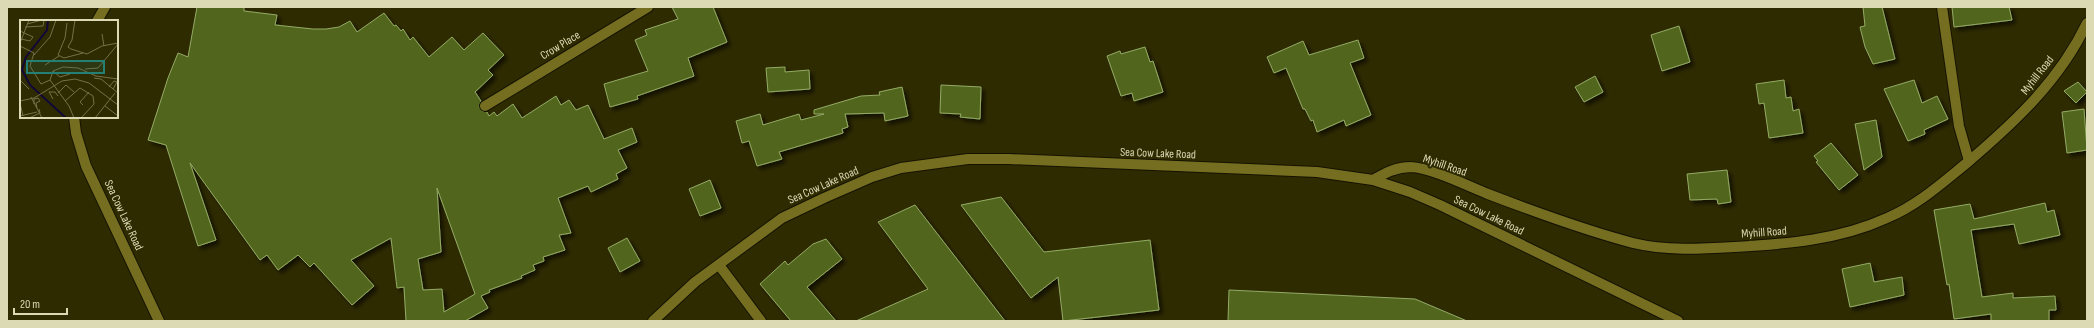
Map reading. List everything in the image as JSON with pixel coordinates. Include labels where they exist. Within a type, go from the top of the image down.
[{"type":"street","points":[[98,20],[105,7]]},
{"type":"street","name":"Crow Place","points":[[485,106],[648,7]]},
{"type":"street","points":[[1942,7],[1958,120],[1969,161]]},
{"type":"street","name":"Myhill Road","points":[[1373,180],[1388,171],[1399,168],[1422,169],[1523,208],[1632,243],[1658,248],[1685,250],[1784,244],[1807,241],[1865,226],[1888,218],[1933,192],[2025,112],[2050,82],[2079,39],[2087,23]]},
{"type":"street","name":"Sea Cow Lake Road","points":[[74,118],[76,134],[86,166],[159,321]]},
{"type":"street","name":"Sea Cow Lake Road","points":[[653,321],[695,282],[782,218],[803,208],[872,178],[901,168],[968,159],[1009,159],[1317,172],[1373,180],[1410,192],[1440,205],[1678,321]]},
{"type":"street","points":[[719,265],[761,321]]},
{"type":"building","points":[[197,7],[244,7],[244,11],[277,15],[275,25],[313,29],[339,27],[350,21],[357,32],[384,13],[394,26],[396,25],[401,31],[403,29],[410,40],[413,37],[429,57],[452,37],[464,50],[483,33],[504,55],[488,70],[493,75],[475,92],[481,101],[479,107],[482,111],[487,112],[489,116],[494,112],[497,116],[513,104],[522,118],[556,96],[561,105],[569,100],[576,110],[588,105],[604,139],[632,128],[637,142],[618,150],[627,168],[616,174],[618,179],[591,192],[588,186],[558,198],[571,233],[559,235],[565,250],[543,257],[544,261],[533,265],[535,270],[521,276],[522,278],[489,290],[490,292],[481,296],[488,308],[465,321],[406,321],[404,287],[397,288],[391,238],[351,260],[374,286],[352,305],[314,263],[310,267],[298,255],[278,270],[267,255],[260,260],[190,163],[216,240],[198,246],[166,145],[148,140],[168,78],[178,53],[188,57]],"holes":[[[437,188],[475,294],[444,312],[442,289],[423,290],[418,259],[441,252]]]},
{"type":"building","points":[[672,7],[713,7],[727,42],[688,58],[694,76],[637,96],[638,99],[610,107],[604,84],[648,71],[635,40],[647,35],[645,30],[678,19]]},
{"type":"building","points":[[1863,7],[1882,7],[1895,59],[1873,64],[1865,47],[1860,27],[1865,26]]},
{"type":"building","points":[[1952,7],[2009,7],[2012,20],[1954,27]]},
{"type":"building","points":[[1679,26],[1690,62],[1662,71],[1651,35]]},
{"type":"building","points":[[1358,40],[1364,58],[1350,63],[1371,115],[1346,126],[1344,120],[1317,132],[1313,120],[1311,121],[1305,109],[1303,109],[1286,68],[1274,73],[1267,57],[1303,41],[1309,55]]},
{"type":"building","points":[[1145,47],[1150,62],[1153,61],[1163,92],[1134,101],[1132,93],[1121,96],[1107,56],[1120,51],[1121,54]]},
{"type":"building","points":[[785,67],[785,72],[809,70],[810,89],[768,92],[766,68]]},
{"type":"building","points":[[1595,76],[1603,92],[1584,102],[1575,87]]},
{"type":"building","points":[[1784,80],[1786,98],[1791,97],[1793,111],[1799,109],[1803,133],[1769,138],[1764,103],[1759,104],[1756,84]]},
{"type":"building","points":[[1914,80],[1922,103],[1937,96],[1948,119],[1924,130],[1925,134],[1908,141],[1884,89]]},
{"type":"building","points":[[2078,82],[2087,92],[2076,103],[2064,91]]},
{"type":"building","points":[[941,85],[981,87],[980,119],[960,117],[961,114],[940,113]]},
{"type":"building","points":[[902,87],[908,116],[885,121],[884,113],[845,114],[848,127],[842,129],[843,133],[779,152],[782,159],[757,166],[749,141],[742,143],[736,121],[760,114],[763,125],[799,114],[801,120],[824,114],[814,114],[814,110],[861,96],[880,95],[879,92]]},
{"type":"building","points":[[2084,109],[2087,150],[2067,153],[2062,112]]},
{"type":"building","points":[[1876,120],[1882,157],[1864,170],[1855,124]]},
{"type":"building","points":[[1831,143],[1858,175],[1839,190],[1816,162],[1818,161],[1814,156]]},
{"type":"building","points":[[1727,170],[1731,202],[1718,204],[1717,199],[1690,200],[1687,174]]},
{"type":"building","points":[[710,180],[721,208],[700,216],[689,189]]},
{"type":"building","points":[[1001,197],[1044,252],[1150,240],[1159,310],[1063,321],[1058,277],[1031,298],[961,205]]},
{"type":"building","points":[[2045,203],[2047,212],[2054,210],[2060,235],[2019,244],[2014,224],[1971,230],[1982,297],[2013,293],[2013,298],[2055,296],[2056,310],[2049,310],[2049,321],[1991,321],[1991,314],[1954,319],[1949,284],[1947,285],[1934,210],[1970,204],[1974,219]]},
{"type":"building","points":[[915,205],[1005,321],[856,321],[928,289],[878,222]]},
{"type":"building","points":[[627,238],[640,261],[620,272],[608,248]]},
{"type":"building","points":[[826,239],[842,259],[807,287],[836,321],[791,321],[760,284],[785,261],[788,265],[813,244]]},
{"type":"building","points":[[1870,263],[1874,282],[1902,277],[1904,295],[1850,307],[1842,269]]},
{"type":"building","points":[[1229,290],[1415,299],[1467,321],[1228,321]]}]
